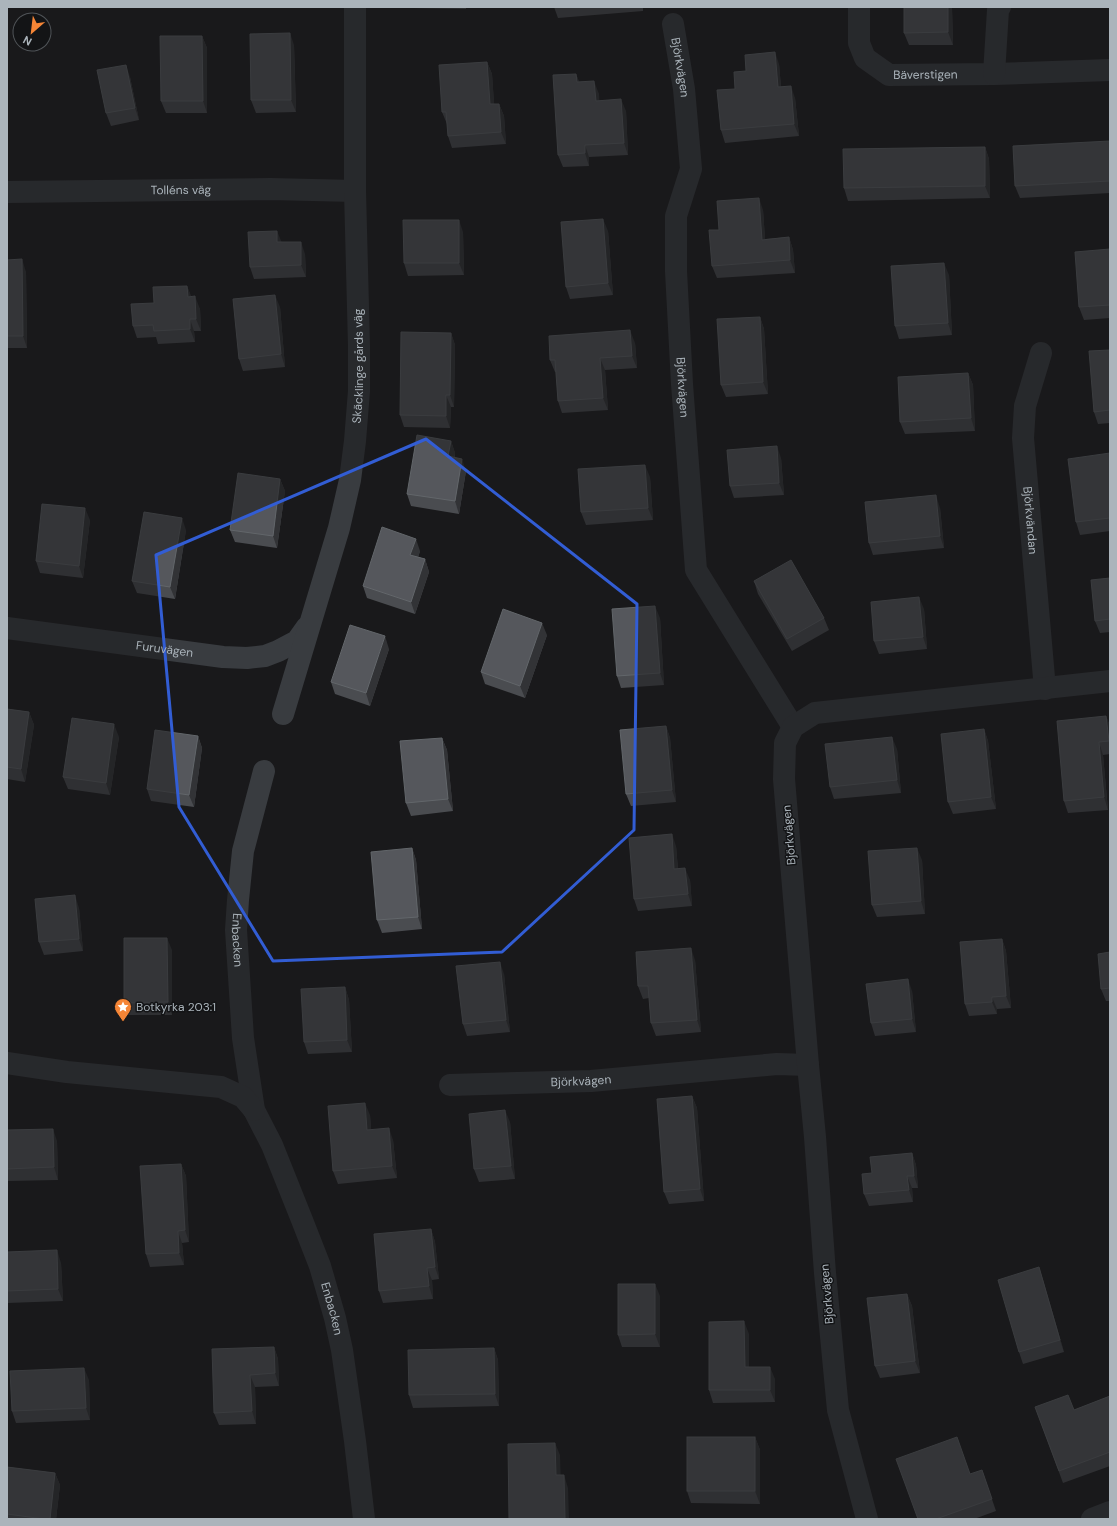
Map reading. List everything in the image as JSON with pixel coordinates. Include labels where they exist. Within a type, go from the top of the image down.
[{"type":"street","name":"Skäcklinge gårds väg","points":[[282,714],[338,528],[350,480],[355,441],[359,369],[355,191],[355,7]]},
{"type":"street","name":"Bäverstigen","points":[[859,7],[858,43],[866,58],[889,75],[994,74],[1110,70]]},
{"type":"street","points":[[994,74],[998,10],[1000,7]]},
{"type":"street","name":"Björkvägen","points":[[673,24],[684,89],[691,169],[676,216],[676,271],[682,392],[696,570],[793,727],[785,743],[784,779],[815,1137],[824,1273],[838,1410],[867,1519]]},
{"type":"street","name":"Tolléns väg","points":[[7,192],[270,189],[355,191]]},
{"type":"street","name":"Björkvändan","points":[[1041,353],[1025,406],[1023,438],[1045,689]]},
{"type":"street","name":"Furuvägen","points":[[7,628],[247,658],[265,656],[297,641],[309,624]]},
{"type":"street","points":[[793,727],[815,713],[1110,681]]},
{"type":"street","name":"Enbacken","points":[[254,1110],[243,1038],[236,930],[243,851],[264,771]]},
{"type":"street","name":"Enbacken","points":[[7,1063],[67,1072],[221,1087],[243,1097],[254,1110],[272,1145],[302,1220],[320,1266],[334,1314],[342,1350],[364,1519]]},
{"type":"street","name":"Björkvägen","points":[[450,1085],[591,1081],[777,1064],[808,1065]]},
{"type":"street","points":[[1092,1519],[1110,1512]]},
{"type":"highlighted area","points":[[426,439],[637,604],[634,830],[502,952],[273,961],[179,807],[156,555]]},
{"type":"building","points":[[904,7],[948,7],[948,32],[904,33]]},
{"type":"building","points":[[290,33],[291,100],[251,100],[250,34]]},
{"type":"building","points":[[160,36],[202,36],[203,101],[161,101]]},
{"type":"building","points":[[775,52],[778,87],[791,86],[794,124],[721,130],[717,90],[735,89],[734,72],[746,71],[745,55]]},
{"type":"building","points":[[487,62],[490,104],[499,104],[501,132],[448,136],[446,112],[442,112],[439,65]]},
{"type":"building","points":[[126,65],[135,108],[106,113],[97,70]]},
{"type":"building","points":[[576,74],[577,82],[594,81],[596,101],[621,99],[624,143],[585,145],[585,153],[558,155],[553,75]]},
{"type":"building","points":[[1110,141],[1110,181],[1015,186],[1013,146]]},
{"type":"building","points":[[985,147],[985,186],[844,188],[843,149]]},
{"type":"building","points":[[759,198],[762,240],[789,237],[790,260],[712,266],[709,230],[719,230],[717,201]]},
{"type":"building","points":[[603,219],[608,283],[566,287],[561,222]]},
{"type":"building","points":[[403,220],[459,220],[459,263],[404,263]]},
{"type":"building","points":[[277,231],[277,242],[301,242],[301,265],[250,267],[248,232]]},
{"type":"building","points":[[1110,249],[1110,305],[1079,307],[1075,252]]},
{"type":"building","points":[[22,259],[23,336],[7,336],[7,260]]},
{"type":"building","points":[[944,263],[948,323],[895,326],[891,266]]},
{"type":"building","points":[[187,286],[188,297],[195,296],[196,319],[190,319],[190,329],[154,331],[153,325],[133,326],[131,304],[154,303],[153,287]]},
{"type":"building","points":[[275,295],[281,354],[239,359],[233,299]]},
{"type":"building","points":[[760,317],[763,382],[721,385],[717,319]]},
{"type":"building","points":[[630,330],[632,356],[600,358],[603,398],[558,401],[555,360],[550,360],[549,336]]},
{"type":"building","points":[[401,332],[451,333],[450,395],[446,395],[446,416],[400,415]]},
{"type":"building","points":[[1110,350],[1110,410],[1094,412],[1089,351]]},
{"type":"building","points":[[968,373],[971,418],[900,422],[898,377]]},
{"type":"building","points":[[417,435],[451,441],[448,456],[462,459],[455,501],[407,494]]},
{"type":"building","points":[[777,446],[779,483],[730,486],[727,450]]},
{"type":"building","points":[[1110,453],[1110,518],[1076,522],[1068,459]]},
{"type":"building","points":[[645,465],[648,508],[581,512],[578,469]]},
{"type":"building","points":[[238,473],[280,479],[273,536],[230,530]]},
{"type":"building","points":[[936,495],[940,536],[869,543],[865,502]]},
{"type":"building","points":[[42,504],[85,508],[79,566],[36,561]]},
{"type":"building","points":[[144,512],[182,518],[170,587],[132,581]]},
{"type":"building","points":[[382,527],[416,539],[410,555],[425,559],[411,602],[363,586]]},
{"type":"building","points":[[791,560],[824,618],[787,639],[754,581]]},
{"type":"building","points":[[1110,578],[1110,619],[1095,621],[1091,580]]},
{"type":"building","points":[[919,597],[923,637],[874,641],[871,602]]},
{"type":"building","points":[[655,606],[660,673],[617,676],[612,609]]},
{"type":"building","points":[[503,609],[542,623],[520,686],[481,672]]},
{"type":"building","points":[[350,625],[385,636],[366,693],[331,682]]},
{"type":"building","points":[[7,709],[29,712],[21,769],[7,767]]},
{"type":"building","points":[[1106,716],[1109,741],[1099,742],[1104,797],[1064,801],[1057,721]]},
{"type":"building","points":[[72,718],[114,724],[106,783],[63,777]]},
{"type":"building","points":[[666,726],[672,790],[626,794],[620,730]]},
{"type":"building","points":[[984,729],[991,797],[948,802],[941,734]]},
{"type":"building","points":[[155,730],[198,736],[189,795],[147,789]]},
{"type":"building","points":[[892,737],[897,780],[830,787],[825,744]]},
{"type":"building","points":[[442,738],[448,799],[406,803],[400,741]]},
{"type":"building","points":[[672,834],[674,869],[685,868],[688,894],[634,899],[629,838]]},
{"type":"building","points":[[412,848],[418,917],[377,920],[371,852]]},
{"type":"building","points":[[917,848],[921,901],[872,905],[868,851]]},
{"type":"building","points":[[75,895],[79,939],[39,942],[35,899]]},
{"type":"building","points":[[124,938],[167,938],[168,1002],[124,1003]]},
{"type":"building","points":[[1002,939],[1006,996],[992,997],[992,1002],[965,1004],[960,942]]},
{"type":"building","points":[[691,948],[697,1020],[651,1023],[648,986],[638,986],[636,952]]},
{"type":"building","points":[[1110,952],[1110,988],[1101,989],[1098,954]]},
{"type":"building","points":[[500,962],[506,1020],[463,1024],[456,966]]},
{"type":"building","points":[[908,979],[912,1019],[871,1023],[866,984]]},
{"type":"building","points":[[345,987],[347,1040],[304,1042],[301,989]]},
{"type":"building","points":[[692,1096],[700,1189],[664,1192],[657,1099]]},
{"type":"building","points":[[365,1103],[367,1130],[389,1128],[392,1166],[333,1171],[328,1106]]},
{"type":"building","points":[[505,1110],[511,1166],[474,1169],[469,1114]]},
{"type":"building","points":[[53,1129],[54,1167],[7,1169],[7,1130]]},
{"type":"building","points":[[912,1153],[914,1176],[907,1176],[909,1190],[864,1194],[862,1174],[872,1173],[870,1157]]},
{"type":"building","points":[[181,1164],[185,1230],[178,1231],[179,1253],[146,1254],[140,1166]]},
{"type":"building","points":[[431,1229],[435,1267],[427,1268],[429,1286],[379,1291],[374,1234]]},
{"type":"building","points":[[57,1250],[58,1289],[7,1291],[7,1252]]},
{"type":"building","points":[[1039,1267],[1060,1340],[1019,1352],[998,1280]]},
{"type":"building","points":[[618,1284],[655,1284],[655,1334],[618,1335]]},
{"type":"building","points":[[907,1294],[915,1361],[875,1366],[867,1298]]},
{"type":"building","points":[[744,1321],[745,1367],[770,1367],[770,1390],[709,1390],[709,1322]]},
{"type":"building","points":[[274,1347],[275,1373],[250,1375],[252,1411],[214,1413],[212,1349]]},
{"type":"building","points":[[494,1348],[495,1394],[409,1395],[408,1350]]},
{"type":"building","points":[[84,1368],[86,1408],[12,1411],[10,1371]]},
{"type":"building","points":[[1068,1395],[1074,1410],[1110,1396],[1110,1452],[1059,1471],[1035,1407]]},
{"type":"building","points":[[687,1437],[755,1437],[755,1491],[687,1491]]},
{"type":"building","points":[[957,1437],[970,1474],[982,1470],[992,1499],[936,1519],[918,1519],[896,1459]]},
{"type":"building","points":[[555,1443],[556,1475],[564,1475],[565,1519],[509,1519],[508,1444]]},
{"type":"building","points":[[7,1467],[55,1473],[50,1519],[7,1514]]},
{"type":"place","name":"Botkyrka 203:1","points":[[123,1022]]}]
